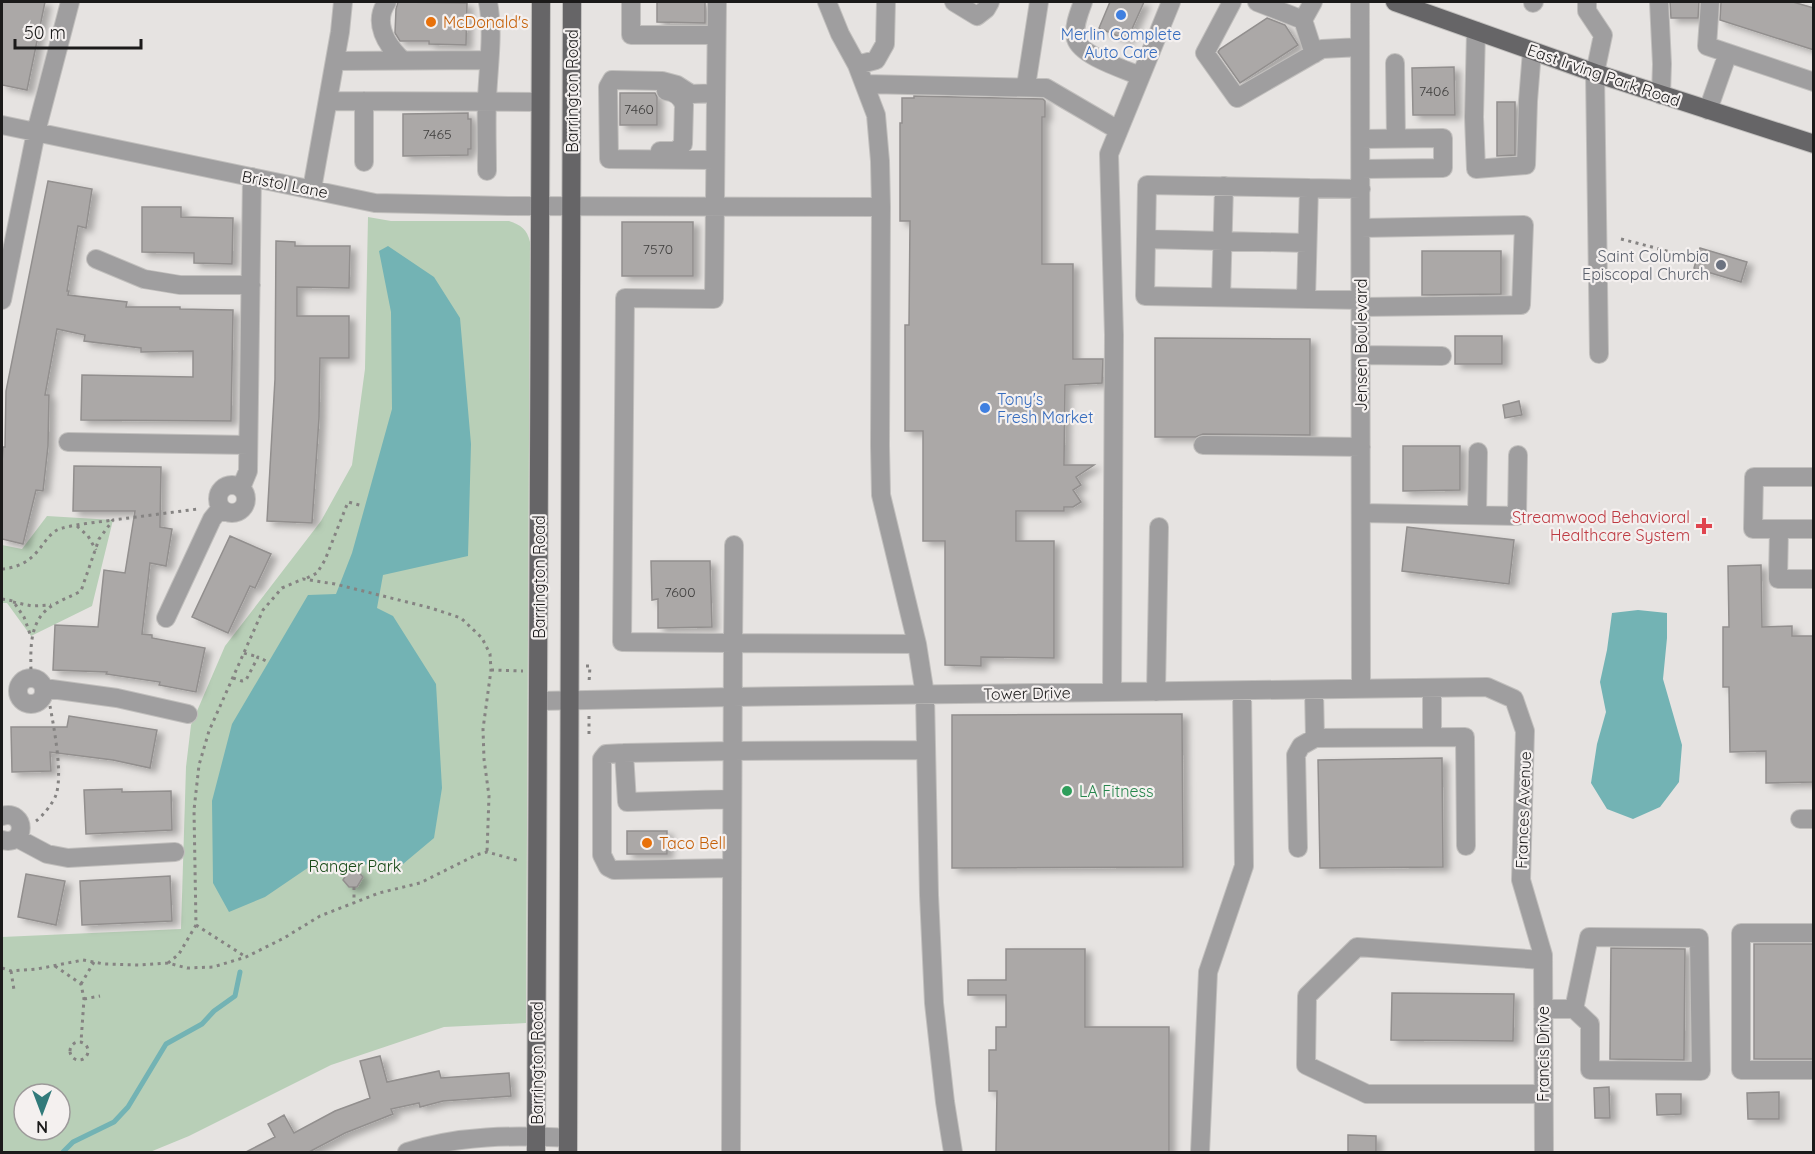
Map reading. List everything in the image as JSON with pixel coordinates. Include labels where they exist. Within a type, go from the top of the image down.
[{"type":"main road","name":"Barrington Road","points":[[537,1144],[541,2]]},
{"type":"main road","name":"Barrington Road","points":[[568,1145],[572,2]]},
{"type":"main road","name":"East Irving Park Road","points":[[1395,2],[1595,73],[1814,144]]},
{"type":"street","points":[[2,300],[7,241],[70,2]]},
{"type":"street","points":[[312,189],[343,2]]},
{"type":"street","points":[[387,2],[384,4],[381,19],[382,34],[390,48],[402,60]]},
{"type":"street","points":[[487,171],[490,12],[488,2]]},
{"type":"street","points":[[631,2],[632,35],[716,35]]},
{"type":"street","points":[[717,2],[714,299],[625,298],[622,642],[917,644]]},
{"type":"street","points":[[827,2],[840,34],[857,65],[876,115],[881,207],[881,495],[917,644],[925,695],[929,895],[934,1003],[945,1102],[954,1152]]},
{"type":"street","points":[[857,65],[876,60],[885,44],[886,2]]},
{"type":"street","points":[[954,2],[977,16],[986,9],[990,2]]},
{"type":"street","points":[[1026,86],[1040,2]]},
{"type":"street","points":[[1083,2],[1076,26],[1076,39],[1082,49],[1140,76]]},
{"type":"street","points":[[1112,692],[1114,336],[1109,154],[1171,2]]},
{"type":"street","points":[[1232,2],[1205,53],[1237,98],[1322,49],[1360,47]]},
{"type":"street","points":[[1257,2],[1303,20]]},
{"type":"street","points":[[1313,2],[1303,20],[1314,54]]},
{"type":"street","name":"Jensen Boulevard","points":[[1360,2],[1361,689]]},
{"type":"street","points":[[1587,2],[1587,11],[1603,35],[1595,73],[1599,354]]},
{"type":"street","points":[[1659,2],[1661,95]]},
{"type":"street","points":[[1710,2],[1707,46],[1814,82]]},
{"type":"street","points":[[1476,31],[1474,117],[1476,169],[1526,165],[1532,51]]},
{"type":"street","points":[[1708,110],[1728,53]]},
{"type":"street","points":[[335,61],[489,60]]},
{"type":"street","points":[[1395,63],[1396,138]]},
{"type":"street","points":[[716,93],[691,94],[677,85],[662,81],[612,80],[608,84],[609,159],[716,160]]},
{"type":"street","points":[[865,84],[1046,88],[1118,130]]},
{"type":"street","points":[[608,89],[663,90],[670,91],[682,99],[684,105],[683,144],[676,151],[647,151],[642,159]]},
{"type":"street","points":[[691,94],[691,160]]},
{"type":"street","points":[[328,101],[540,102]]},
{"type":"street","points":[[364,101],[364,162]]},
{"type":"street","name":"Bristol Lane","points":[[2,125],[375,203],[881,207]]},
{"type":"street","points":[[1360,139],[1443,138],[1443,168],[1360,169]]},
{"type":"street","points":[[166,618],[212,519],[213,508],[232,514],[243,509],[247,498],[241,488],[248,471],[252,177]]},
{"type":"street","points":[[1360,189],[1147,185],[1145,296],[1306,299],[1361,303],[1521,305],[1524,225],[1361,228]]},
{"type":"street","points":[[1221,297],[1224,186]]},
{"type":"street","points":[[1306,299],[1309,188]]},
{"type":"street","points":[[1146,239],[1307,243]]},
{"type":"street","points":[[96,258],[144,279],[180,285],[251,285]]},
{"type":"street","points":[[1361,356],[1442,356]]},
{"type":"street","points":[[68,442],[248,444]]},
{"type":"street","points":[[1203,445],[1361,447]]},
{"type":"street","points":[[1477,515],[1478,452]]},
{"type":"street","points":[[1361,513],[1517,516],[1518,455]]},
{"type":"street","points":[[1814,477],[1754,477],[1754,529],[1814,529]]},
{"type":"street","points":[[1156,692],[1159,527]]},
{"type":"street","points":[[1779,529],[1778,579],[1814,579]]},
{"type":"street","points":[[730,1152],[734,544]]},
{"type":"street","points":[[28,686],[117,698],[188,714]]},
{"type":"street","name":"Tower Drive","points":[[538,701],[1487,687],[1514,699]]},
{"type":"street","points":[[1432,688],[1432,736]]},
{"type":"street","points":[[1314,690],[1316,738]]},
{"type":"street","points":[[1200,1152],[1208,972],[1244,866],[1242,691]]},
{"type":"street","name":"Frances Avenue","points":[[1514,699],[1525,731],[1521,880],[1543,957]]},
{"type":"street","points":[[1298,848],[1296,755],[1301,746],[1316,738],[1432,736],[1465,737],[1466,846]]},
{"type":"street","points":[[732,868],[614,870],[608,867],[602,855],[602,759],[606,754],[732,750],[926,750]]},
{"type":"street","points":[[624,753],[627,802],[732,799]]},
{"type":"street","points":[[2,816],[17,818],[19,821],[13,836],[46,854],[68,858],[175,852]]},
{"type":"street","points":[[1814,933],[1741,933],[1741,1070],[1814,1070]]},
{"type":"street","points":[[1543,1009],[1574,1009],[1590,1024],[1590,1070],[1701,1071],[1699,939],[1589,937],[1574,1009]]},
{"type":"street","points":[[1543,957],[1357,947],[1307,996],[1306,1065],[1367,1094],[1544,1094]]},
{"type":"street","name":"Francis Drive","points":[[1543,957],[1544,1152]]},
{"type":"street","points":[[407,1152],[460,1140],[513,1136],[537,1144],[568,1145]]},
{"type":"path","points":[[1621,238],[1694,258]]},
{"type":"path","points":[[168,963],[179,954],[196,925],[194,810],[199,765],[209,731],[263,610],[282,588],[317,573],[325,560],[348,502],[363,506]]},
{"type":"path","points":[[2,569],[24,563],[36,554],[55,532],[64,527],[213,508]]},
{"type":"path","points":[[2,598],[32,606],[53,604],[81,591],[99,540],[112,520]]},
{"type":"path","points":[[77,526],[88,536],[96,550]]},
{"type":"path","points":[[305,579],[383,595],[431,608],[461,618],[482,638],[490,654],[491,670],[483,729],[489,796],[488,852]]},
{"type":"path","points":[[13,601],[24,617],[31,636]]},
{"type":"path","points":[[13,836],[40,817],[56,795],[59,768],[51,707],[28,686],[31,636],[40,618],[53,604]]},
{"type":"path","points":[[244,653],[266,661]]},
{"type":"path","points":[[234,678],[246,680],[258,657]]},
{"type":"path","points":[[491,670],[526,671]]},
{"type":"path","points":[[2,968],[11,971],[37,969],[83,960],[104,964],[168,963],[187,968],[213,967],[246,957],[320,916],[378,893],[420,883],[476,855],[488,852],[523,861]]},
{"type":"path","points":[[354,887],[354,903]]},
{"type":"path","points":[[196,925],[246,957]]},
{"type":"path","points":[[81,1042],[72,1045],[70,1049],[73,1058],[77,1060],[87,1053],[87,1048],[81,1042],[84,999],[81,984],[94,962]]},
{"type":"path","points":[[55,966],[81,984]]},
{"type":"path","points":[[11,971],[14,990]]},
{"type":"path","points":[[84,999],[100,996]]},
{"type":"green space","name":"Ranger Park","points":[[368,217],[391,221],[509,221],[520,226],[530,242],[526,1023],[444,1027],[331,1065],[189,1136],[150,1152],[2,1152],[2,937],[181,929],[186,767],[191,725],[225,646],[321,521],[352,465],[365,369]]},
{"type":"green space","points":[[47,516],[113,520],[92,606],[31,636],[7,603],[2,603],[2,545],[22,549]]},
{"type":"water","points":[[388,246],[434,277],[460,318],[471,444],[468,556],[383,575],[377,608],[393,616],[436,684],[442,788],[434,838],[403,864],[312,865],[265,897],[229,912],[213,883],[212,801],[232,724],[308,595],[336,594],[352,553],[392,409],[391,312],[379,251]]},
{"type":"water","points":[[1638,610],[1667,613],[1663,679],[1682,745],[1679,782],[1660,807],[1633,819],[1607,809],[1591,783],[1597,744],[1606,712],[1600,682],[1612,613]]},
{"type":"building","points":[[2,2],[45,2],[27,90],[2,85]]},
{"type":"building","name":"McDonald's","points":[[398,2],[467,3],[466,45],[400,41],[395,33]]},
{"type":"building","points":[[657,2],[705,2],[705,23],[657,22]]},
{"type":"building","name":"Merlin Complete Auto Care","points":[[1110,2],[1144,2],[1127,40],[1099,28]]},
{"type":"building","points":[[1670,2],[1699,2],[1698,18],[1671,18]]},
{"type":"building","points":[[1721,2],[1793,2],[1814,8],[1814,50],[1720,20]]},
{"type":"building","points":[[1267,18],[1285,25],[1298,45],[1240,83],[1218,52]]},
{"type":"building","points":[[1454,67],[1455,115],[1413,115],[1412,68]]},
{"type":"building","points":[[620,93],[655,93],[657,125],[620,125]]},
{"type":"building","points":[[914,96],[1043,99],[1045,101],[1045,117],[1042,117],[1042,264],[1073,264],[1073,359],[1103,359],[1102,383],[1065,385],[1064,465],[1094,465],[1076,477],[1081,485],[1073,490],[1081,502],[1073,507],[1064,507],[1064,511],[1016,511],[1016,541],[1054,541],[1054,658],[981,657],[981,666],[945,665],[945,541],[923,541],[923,431],[905,431],[905,325],[909,325],[910,221],[900,221],[900,123],[902,123],[902,98],[914,98]]},
{"type":"building","points":[[1497,102],[1515,102],[1515,155],[1497,156]]},
{"type":"building","points":[[468,113],[468,119],[471,119],[471,149],[468,149],[468,155],[403,156],[403,114]]},
{"type":"building","points":[[48,181],[92,189],[86,228],[78,226],[68,295],[127,302],[126,307],[233,310],[231,421],[81,420],[82,375],[193,377],[193,351],[141,352],[141,348],[84,341],[85,335],[57,329],[45,395],[49,395],[48,446],[43,491],[36,490],[23,544],[2,539],[2,463],[3,447],[5,447],[6,391]]},
{"type":"building","points":[[142,207],[181,207],[181,217],[233,218],[232,264],[194,263],[194,253],[142,252]]},
{"type":"building","points":[[622,222],[693,222],[693,276],[622,276]]},
{"type":"building","points":[[276,241],[295,242],[295,246],[350,246],[349,288],[297,287],[297,316],[349,316],[349,358],[320,358],[319,418],[312,523],[267,521],[275,379]]},
{"type":"building","name":"Saint Columbia Episcopal Church","points":[[1700,248],[1747,262],[1741,282],[1694,268]]},
{"type":"building","points":[[1422,251],[1501,251],[1501,294],[1422,295]]},
{"type":"building","points":[[1455,336],[1502,336],[1502,364],[1455,364]]},
{"type":"building","points":[[1155,338],[1310,339],[1310,435],[1203,434],[1196,437],[1155,437]]},
{"type":"building","points":[[1519,401],[1522,415],[1505,418],[1503,405]]},
{"type":"building","points":[[1403,446],[1460,446],[1460,490],[1403,491]]},
{"type":"building","points":[[74,466],[161,467],[160,527],[172,529],[166,566],[150,563],[142,634],[205,648],[196,692],[159,685],[160,682],[106,674],[107,672],[53,670],[55,625],[98,627],[104,570],[125,573],[135,511],[73,511]]},
{"type":"building","points":[[1407,527],[1514,540],[1509,584],[1402,571]]},
{"type":"building","points":[[230,536],[271,554],[255,588],[250,586],[228,633],[192,617]]},
{"type":"building","points":[[651,561],[710,561],[712,627],[658,628],[658,599],[652,600]]},
{"type":"building","points":[[1761,565],[1762,627],[1792,626],[1792,636],[1814,636],[1814,782],[1766,783],[1766,751],[1730,752],[1729,687],[1723,687],[1723,627],[1729,627],[1728,566]]},
{"type":"building","name":"LA Fitness","points":[[1182,714],[1183,867],[952,868],[952,715]]},
{"type":"building","points":[[69,716],[157,730],[150,768],[113,760],[50,752],[51,771],[12,772],[11,727],[67,727]]},
{"type":"building","points":[[1442,758],[1443,867],[1320,868],[1318,760]]},
{"type":"building","points":[[122,789],[122,792],[171,791],[172,830],[86,834],[84,790]]},
{"type":"building","name":"Taco Bell","points":[[627,831],[667,831],[667,854],[627,854]]},
{"type":"building","points":[[356,869],[363,877],[357,887],[349,887],[343,880],[349,870]]},
{"type":"building","points":[[26,874],[65,881],[56,925],[18,917]]},
{"type":"building","points":[[170,876],[172,921],[82,925],[80,881]]},
{"type":"building","points":[[1754,944],[1814,944],[1814,1059],[1754,1059]]},
{"type":"building","points":[[1611,948],[1685,949],[1684,1060],[1610,1059]]},
{"type":"building","points":[[1006,949],[1085,949],[1085,1027],[1169,1027],[1169,1152],[996,1152],[997,1091],[989,1091],[989,1050],[996,1050],[996,1027],[1006,1027],[1006,995],[968,995],[968,980],[1006,980]]},
{"type":"building","points":[[1392,993],[1514,994],[1513,1041],[1391,1040]]},
{"type":"building","points":[[380,1056],[387,1082],[439,1071],[441,1078],[509,1073],[511,1096],[443,1101],[420,1107],[419,1103],[391,1109],[393,1114],[345,1133],[309,1152],[246,1152],[275,1137],[268,1124],[284,1115],[294,1133],[335,1111],[370,1098],[360,1061]]},
{"type":"building","points":[[1609,1087],[1610,1118],[1595,1118],[1594,1088]]},
{"type":"building","points":[[1779,1092],[1779,1119],[1748,1119],[1747,1093]]},
{"type":"building","points":[[1656,1094],[1681,1094],[1681,1114],[1657,1115]]},
{"type":"building","points":[[1348,1135],[1376,1136],[1376,1152],[1348,1152]]},
{"type":"waterway","points":[[63,1152],[73,1142],[114,1122],[128,1107],[166,1044],[202,1024],[214,1011],[235,996],[240,972]]},
{"type":"place","name":"Merlin Complete Auto Care","points":[[1121,15]]},
{"type":"place","name":"McDonald's","points":[[431,22]]},
{"type":"place","name":"Saint Columbia Episcopal Church","points":[[1721,265]]},
{"type":"place","name":"Tony's Fresh Market","points":[[985,408]]},
{"type":"place","name":"Streamwood Behavioral Healthcare System","points":[[1704,526]]},
{"type":"place","name":"LA Fitness","points":[[1067,791]]},
{"type":"place","name":"Taco Bell","points":[[647,843]]}]
